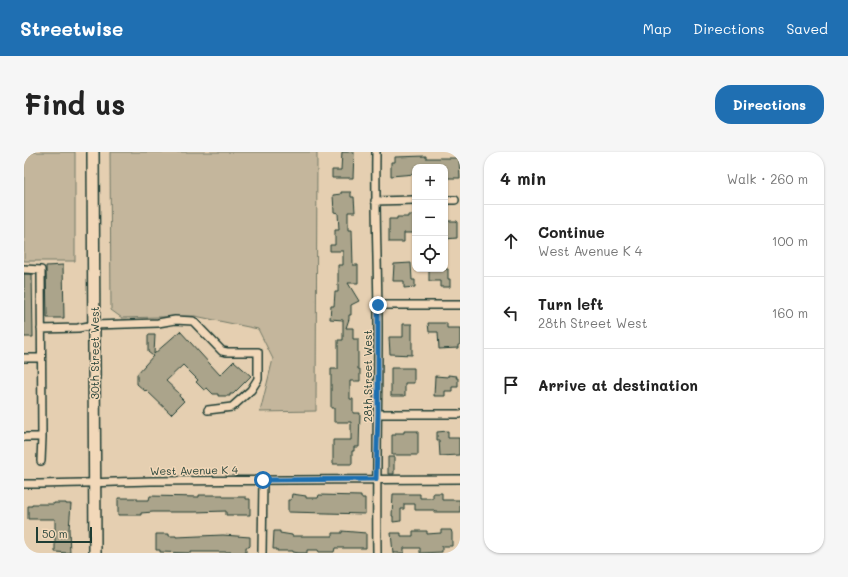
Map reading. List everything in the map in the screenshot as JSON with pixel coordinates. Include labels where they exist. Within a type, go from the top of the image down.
[{"type":"main road","name":"30th Street West","points":[[93,152],[95,553]]},
{"type":"street","name":"28th Street West","points":[[376,152],[375,201],[378,305],[378,414],[376,479],[377,553]]},
{"type":"street","points":[[375,201],[412,200]]},
{"type":"street","points":[[448,200],[455,200]]},
{"type":"street","points":[[24,269],[41,270],[41,460]]},
{"type":"street","points":[[378,305],[460,305]]},
{"type":"street","points":[[41,329],[78,328],[94,325],[158,323],[175,320],[193,321],[222,351],[258,352],[258,379],[251,390],[232,407],[208,410]]},
{"type":"street","points":[[24,358],[41,358]]},
{"type":"street","points":[[378,414],[460,414]]},
{"type":"street","points":[[24,437],[42,437]]},
{"type":"street","name":"West Avenue K 4","points":[[24,484],[263,480],[460,479]]},
{"type":"street","points":[[262,553],[263,480]]},
{"type":"shaded area","points":[[24,152],[75,152],[75,261],[24,261]]},
{"type":"shaded area","points":[[110,152],[317,152],[316,411],[260,412],[273,359],[258,329],[195,316],[122,318],[111,310]]},
{"type":"building","points":[[342,152],[354,152],[353,178],[332,178],[332,170],[341,170]]},
{"type":"building","points":[[426,156],[426,158],[459,158],[460,178],[448,178],[448,164],[412,164],[412,174],[391,176],[391,162],[395,162],[395,157]]},
{"type":"building","points":[[341,192],[351,192],[351,197],[354,197],[355,212],[348,212],[348,230],[352,230],[353,265],[358,265],[358,283],[348,283],[359,301],[351,305],[351,315],[349,315],[346,328],[353,328],[353,339],[358,339],[358,369],[360,369],[360,381],[350,381],[350,399],[353,399],[353,413],[360,413],[359,447],[354,447],[354,451],[352,451],[352,464],[333,464],[333,440],[351,440],[351,422],[334,422],[334,408],[331,408],[331,369],[338,369],[338,340],[343,340],[343,320],[330,319],[331,306],[334,306],[335,292],[338,292],[338,265],[343,265],[343,251],[330,251],[330,245],[335,245],[335,230],[339,230],[338,213],[334,212],[333,195],[341,194]]},
{"type":"building","points":[[408,215],[412,215],[412,233],[404,233],[404,242],[389,242],[389,219],[408,217]]},
{"type":"building","points":[[448,221],[457,221],[457,238],[448,239]]},
{"type":"building","points":[[411,263],[412,280],[415,280],[415,287],[404,288],[404,281],[393,281],[394,264]]},
{"type":"building","points":[[63,265],[64,318],[47,318],[46,266]]},
{"type":"building","points":[[429,272],[448,272],[450,287],[440,287],[440,281],[429,281]]},
{"type":"building","points":[[24,274],[32,274],[33,337],[24,337]]},
{"type":"building","points":[[428,323],[447,323],[447,328],[460,328],[460,345],[458,345],[458,348],[439,349],[438,332],[429,332]]},
{"type":"building","points":[[403,324],[412,324],[412,355],[390,354],[389,337],[403,337]]},
{"type":"building","points":[[180,331],[220,375],[234,361],[251,376],[233,394],[230,394],[230,396],[218,396],[218,394],[213,394],[207,388],[204,390],[196,382],[198,380],[183,365],[166,381],[180,394],[179,396],[184,401],[171,414],[146,390],[145,391],[137,384],[137,374],[153,356],[148,352],[148,335],[155,335],[154,354]]},
{"type":"building","points":[[391,368],[414,368],[414,383],[405,383],[405,396],[391,396]]},
{"type":"building","points":[[448,375],[457,376],[458,387],[452,387],[452,391],[445,391],[445,396],[434,396],[435,376],[448,377]]},
{"type":"building","points":[[404,431],[418,431],[418,455],[392,455],[392,435],[396,435],[396,433],[404,433]]},
{"type":"building","points":[[448,431],[448,438],[459,438],[459,455],[440,456],[437,432]]},
{"type":"building","points":[[388,457],[394,457],[394,474],[388,474]]},
{"type":"building","points":[[433,493],[442,493],[442,500],[460,500],[460,512],[415,510],[415,504],[404,504],[404,509],[401,509],[401,521],[393,522],[393,494],[420,494],[420,498],[433,498]]},
{"type":"building","points":[[292,494],[306,496],[306,498],[318,498],[319,495],[361,496],[361,498],[365,498],[365,514],[288,512],[288,500],[291,500]]},
{"type":"building","points":[[199,495],[246,497],[246,499],[250,499],[250,515],[226,515],[226,511],[153,512],[141,513],[141,515],[118,515],[118,498],[137,498],[137,500],[149,500],[150,496],[199,497]]},
{"type":"building","points":[[32,504],[71,504],[69,529],[70,553],[55,552],[55,519],[28,519],[28,506],[32,506]]},
{"type":"building","points":[[441,530],[451,530],[452,533],[452,546],[442,546],[442,552],[420,553],[420,548],[404,548],[404,553],[393,553],[391,533],[401,533],[401,536],[413,536],[413,531],[427,531],[427,534],[441,533]]},
{"type":"building","points":[[274,531],[280,531],[280,533],[292,536],[333,536],[333,533],[342,533],[342,531],[366,533],[366,548],[335,548],[334,552],[307,550],[307,553],[277,551],[277,549],[273,549]]},
{"type":"building","points":[[156,534],[169,534],[169,536],[176,537],[223,535],[250,537],[250,546],[246,547],[246,553],[160,552],[160,550],[156,550]]},
{"type":"route","points":[[263,480],[376,479],[378,414],[378,305]]}]
